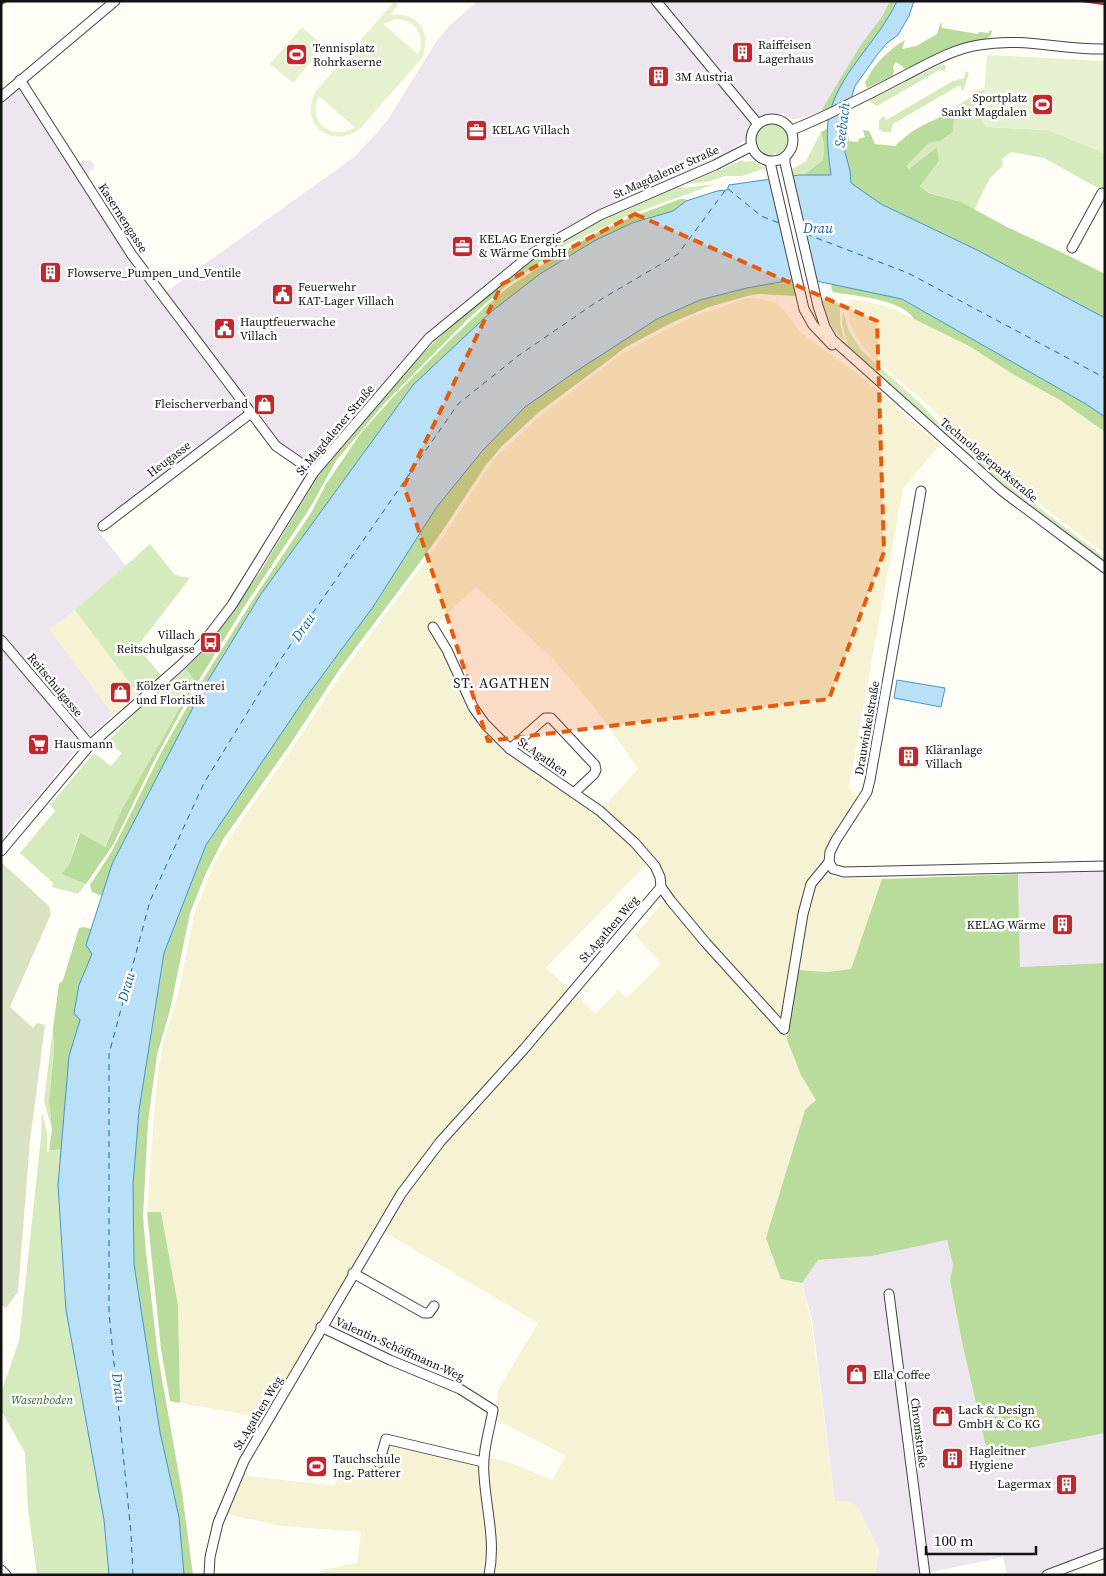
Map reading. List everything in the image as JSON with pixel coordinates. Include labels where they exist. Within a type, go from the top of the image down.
[{"type":"street","points":[[1,97],[115,1]]},
{"type":"street","points":[[656,1],[758,124]]},
{"type":"street","points":[[792,130],[866,96],[941,58],[977,45],[1010,41],[1078,49],[1105,48]]},
{"type":"street","name":"Kasernengasse","points":[[20,80],[132,255],[279,450],[314,472]]},
{"type":"street","points":[[770,118],[780,120],[792,130],[794,144],[785,160],[771,164],[757,155],[752,146],[751,137],[753,130],[758,124],[770,118]]},
{"type":"street","name":"St.Magdalener Straße","points":[[1,851],[90,745],[182,664],[202,643],[232,605],[314,472],[429,338],[529,255],[600,215],[715,165],[752,146]]},
{"type":"street","name":"Technologieparkstraße","points":[[785,160],[818,306],[830,335],[1001,490],[1105,568]]},
{"type":"street","name":"Technologieparkstraße","points":[[771,164],[804,309],[810,321],[823,337],[862,366]]},
{"type":"street","points":[[1072,248],[1102,193],[1105,195]]},
{"type":"street","name":"Heugasse","points":[[103,526],[251,413]]},
{"type":"street","name":"Drauwinkelstraße","points":[[829,862],[830,852],[836,840],[867,792],[870,780],[921,491]]},
{"type":"street","name":"St.Agathen","points":[[433,627],[454,662],[473,707],[485,724],[510,748],[600,811],[635,843],[655,866],[662,887]]},
{"type":"street","name":"Reitschulgasse","points":[[1,640],[90,745]]},
{"type":"street","points":[[510,748],[545,718],[551,718],[595,765],[596,770],[594,774],[575,792]]},
{"type":"street","points":[[662,887],[671,901],[706,943],[784,1029],[793,969],[811,884],[829,862],[834,869],[844,872],[1105,866]]},
{"type":"street","name":"St.Agathen Weg","points":[[209,1575],[210,1557],[218,1523],[244,1461],[284,1396],[321,1328],[401,1194],[440,1142],[524,1049],[662,887]]},
{"type":"street","points":[[353,1273],[424,1313],[429,1313],[434,1306]]},
{"type":"street","name":"Chromstraße","points":[[889,1294],[925,1575]]},
{"type":"street","name":"Valentin-Schöffmann-Weg","points":[[321,1328],[390,1360],[460,1389],[493,1410],[484,1462]]},
{"type":"street","points":[[379,1463],[386,1439],[484,1462],[487,1509],[492,1543],[492,1560],[489,1575]]},
{"type":"street","points":[[1047,1575],[1105,1553]]},
{"type":"street","points":[[1,1570],[6,1575]]},
{"type":"highlighted area","points":[[635,214],[877,321],[884,552],[829,699],[488,741],[404,486],[502,284]]},
{"type":"shaded area","points":[[478,1],[890,1],[881,18],[860,46],[821,111],[797,119],[791,119],[785,114],[767,115],[744,141],[719,157],[598,211],[525,251],[426,335],[314,463],[280,449],[252,416],[100,533],[126,566],[75,610],[138,694],[85,739],[1,840],[1,97],[29,81],[29,87],[74,158],[82,162],[90,160],[95,166],[89,172],[89,182],[163,294],[353,158],[389,118],[436,42],[450,25]]},
{"type":"shaded area","points":[[748,298],[777,303],[801,333],[859,375],[940,445],[903,488],[849,787],[858,798],[811,877],[882,879],[851,969],[828,972],[797,970],[801,1075],[816,1100],[781,1279],[802,1283],[811,1319],[835,1501],[848,1501],[858,1507],[879,1550],[875,1575],[321,1575],[321,1570],[357,1563],[361,1532],[282,1526],[225,1514],[241,1475],[335,1486],[342,1460],[382,1468],[389,1443],[481,1464],[491,1458],[509,1462],[552,1480],[566,1456],[497,1420],[498,1390],[538,1323],[378,1228],[264,1418],[180,1403],[178,1305],[161,1212],[147,1212],[159,1066],[163,1044],[178,995],[194,914],[215,862],[234,831],[298,740],[341,674],[443,537],[492,461],[535,420],[620,355],[694,316]],"holes":[[[476,587],[554,660],[598,712],[638,769],[598,813],[508,751],[458,685],[445,651],[431,629]],[[648,863],[658,880],[665,900],[635,935],[661,964],[627,998],[618,990],[596,1013],[546,968]]]},
{"type":"shaded area","points":[[851,299],[894,309],[969,346],[1016,376],[1060,400],[1105,432],[1105,554],[1007,479],[964,443],[930,407],[873,358],[860,342],[850,324],[848,302]]},
{"type":"shaded area","name":"Kölzer Gärtnerei und Floristik","points":[[75,610],[138,694],[113,715],[49,629]]},
{"type":"shaded area","name":"KELAG Wärme","points":[[1105,870],[1105,963],[1020,967],[1018,874]]},
{"type":"shaded area","points":[[947,1240],[953,1265],[950,1282],[988,1455],[1105,1433],[1105,1548],[1038,1575],[1007,1575],[1003,1557],[931,1572],[931,1575],[875,1575],[879,1550],[858,1507],[848,1501],[835,1501],[812,1319],[802,1283],[818,1260],[872,1256]]},
{"type":"green space","points":[[890,1],[897,1],[886,22],[845,78],[833,106],[821,111],[860,46],[881,18]]},
{"type":"green space","points":[[394,2],[398,5],[390,15],[408,16],[420,25],[424,32],[425,40],[422,58],[359,130],[337,137],[328,135],[320,130],[314,123],[311,114],[311,104],[315,92]],"holes":[[[397,19],[410,23],[418,31],[421,42],[418,54],[383,24]],[[319,96],[354,127],[355,127],[338,132],[324,126],[316,114]]]},
{"type":"green space","points":[[941,22],[942,28],[978,34],[979,32],[989,33],[989,30],[992,31],[988,38],[953,47],[906,69],[896,62],[893,67],[894,72],[892,76],[867,88],[865,83],[868,76],[887,53],[905,40],[902,49],[916,46],[937,34]]},
{"type":"green space","name":"Tennisplatz Rohrkaserne","points":[[302,27],[324,46],[293,83],[270,64]]},
{"type":"green space","name":"Sportplatz Sankt Magdalen","points":[[987,55],[1105,61],[1105,154],[1048,130],[987,127],[982,120]]},
{"type":"green space","points":[[942,64],[946,66],[945,72],[941,69],[877,106],[870,102],[871,99]]},
{"type":"green space","points":[[966,71],[969,73],[964,89],[961,90],[961,86],[958,86],[893,124],[891,132],[883,132],[879,129],[879,121],[882,117],[884,116],[886,120],[953,81],[964,78]]},
{"type":"green space","points":[[985,90],[982,120],[987,127],[1048,130],[1105,154],[1105,192],[1044,158],[1011,152],[1002,159],[1003,166],[990,178],[974,210],[961,202],[930,193],[920,186],[939,161],[937,147],[909,169],[905,166],[929,143],[940,141],[953,132],[955,107],[971,97],[975,91]]},
{"type":"green space","points":[[955,107],[953,132],[940,141],[929,143],[906,166],[909,169],[937,147],[939,161],[920,186],[929,193],[961,202],[1007,227],[1105,274],[1105,318],[977,250],[881,204],[851,183],[843,136],[844,120],[846,119],[849,141],[858,142],[859,139],[865,137],[863,130],[869,131],[875,144],[895,146],[913,131]]},
{"type":"green space","points":[[769,122],[782,126],[788,135],[787,146],[777,155],[774,153],[774,156],[761,152],[756,142],[758,131]]},
{"type":"green space","points":[[828,128],[831,176],[804,175],[823,160],[824,145],[821,132]]},
{"type":"green space","points":[[821,132],[824,145],[823,160],[804,175],[792,175],[791,170],[806,161]]},
{"type":"green space","points":[[742,160],[744,162],[752,161],[766,168],[742,176],[725,176],[707,182],[686,184]]},
{"type":"green space","points":[[715,184],[627,216],[564,246],[561,243],[557,243],[605,218],[679,186],[685,188]]},
{"type":"green space","points":[[680,199],[685,199],[686,201],[673,211],[632,223],[594,241],[540,274],[413,385],[261,594],[201,692],[112,864],[102,896],[92,892],[90,885],[112,851],[162,751],[202,681],[254,598],[311,513],[326,484],[361,433],[392,398],[449,341],[510,286],[562,252],[598,232]]},
{"type":"green space","points":[[557,243],[561,243],[564,246],[506,286],[469,318],[383,405],[336,461],[310,508],[244,607],[191,693],[152,765],[113,845],[86,884],[61,874],[69,865],[80,833],[105,847],[122,809],[195,681],[186,669],[212,641],[223,622],[260,572],[322,470],[394,382],[471,306],[528,262]]},
{"type":"green space","points":[[793,280],[796,296],[758,294],[709,307],[673,322],[626,347],[539,412],[502,446],[486,465],[415,569],[339,670],[289,746],[224,838],[206,873],[190,913],[170,1010],[157,1055],[148,1122],[143,1216],[158,1356],[182,1492],[193,1575],[184,1575],[179,1517],[160,1432],[134,1264],[133,1185],[139,1110],[164,953],[206,845],[304,700],[373,607],[436,508],[483,450],[525,407],[657,319],[700,300],[747,288]]},
{"type":"green space","points":[[832,284],[902,299],[1086,404],[1105,417],[1105,432],[1060,400],[1016,376],[969,346],[914,319],[908,312],[899,307],[865,297],[833,292]]},
{"type":"green space","points":[[821,300],[840,303],[840,324],[845,341],[829,323]]},
{"type":"green space","points":[[843,311],[849,331],[861,350],[922,405],[960,445],[1105,558],[1105,563],[987,473],[833,335],[827,323],[841,341],[848,344],[842,324]]},
{"type":"green space","points":[[150,544],[175,575],[190,578],[137,647],[161,675],[138,694],[75,610]]},
{"type":"green space","points":[[186,669],[195,681],[122,809],[104,848],[79,833],[69,865],[61,874],[86,884],[78,894],[52,887],[53,883],[20,853],[55,811],[50,805],[94,753],[111,766],[122,753],[107,742],[139,709]]},
{"type":"green space","points":[[1,862],[49,906],[51,914],[10,1007],[33,1028],[37,1023],[45,1025],[30,1141],[18,1292],[6,1308],[1,1305]]},
{"type":"green space","points":[[1018,874],[1020,967],[1105,963],[1105,1433],[988,1456],[950,1281],[953,1265],[947,1240],[872,1256],[818,1260],[802,1283],[781,1279],[766,1238],[805,1110],[816,1100],[801,1075],[787,1040],[797,970],[828,972],[851,969],[882,879]]},
{"type":"green space","points":[[79,928],[91,929],[86,945],[93,954],[79,985],[80,1020],[69,1056],[61,1149],[49,1151],[52,1130],[49,1101],[54,1051],[53,1028],[59,984],[63,980]]},
{"type":"green space","points":[[53,1028],[54,1051],[49,1101],[52,1130],[44,1101]]},
{"type":"green space","name":"Wasenboden","points":[[42,1112],[47,1133],[47,1152],[61,1149],[58,1185],[66,1309],[104,1520],[109,1575],[37,1575],[28,1509],[25,1453],[1,1410],[1,1393],[19,1341],[41,1138]]},
{"type":"green space","points":[[147,1212],[161,1212],[178,1305],[180,1403],[170,1401],[161,1349]]},
{"type":"water","name":"Drau","points":[[897,1],[914,1],[909,16],[898,35],[887,43],[855,86],[843,125],[845,152],[851,183],[881,204],[977,250],[1105,318],[1105,417],[1086,404],[902,299],[802,278],[747,288],[700,300],[657,319],[525,407],[483,450],[436,508],[373,607],[304,700],[206,845],[164,953],[139,1110],[133,1185],[134,1264],[160,1432],[179,1517],[184,1575],[109,1575],[104,1520],[66,1310],[58,1185],[69,1056],[80,1020],[74,1013],[79,985],[92,954],[86,945],[112,864],[201,692],[261,594],[413,385],[492,311],[540,274],[594,241],[632,223],[673,211],[686,201],[717,191],[727,190],[729,185],[799,175],[831,175],[827,127],[832,104],[848,73],[879,31]]},
{"type":"water","points":[[897,680],[945,688],[941,707],[894,698]]},
{"type":"pier","points":[[792,173],[818,284],[802,281],[793,283],[768,177]]},
{"type":"ferry route","points":[[133,1575],[131,1533],[109,1313],[109,1054],[150,901],[204,783],[278,663],[458,404],[518,356],[595,303],[678,254],[727,188],[761,216],[779,223]]},
{"type":"ferry route","points":[[806,234],[908,273],[1105,378]]},
{"type":"railway","points":[[1,4],[6,1]]},
{"type":"railway","points":[[1083,1],[1105,4]]},
{"type":"place","name":"Raiffeisen Lagerhaus","points":[[742,52]]},
{"type":"place","name":"Tennisplatz Rohrkaserne","points":[[297,55]]},
{"type":"place","name":"3M Austria","points":[[659,77]]},
{"type":"place","name":"Sportplatz Sankt Magdalen","points":[[1043,105]]},
{"type":"place","name":"KELAG Villach","points":[[476,130]]},
{"type":"place","name":"KELAG Energie & Wärme GmbH","points":[[463,246]]},
{"type":"place","name":"Flowserve_Pumpen_und_Ventile","points":[[51,273]]},
{"type":"place","name":"Feuerwehr KAT-Lager Villach","points":[[282,294]]},
{"type":"place","name":"Hauptfeuerwache Villach","points":[[224,329]]},
{"type":"place","name":"Fleischerverband","points":[[264,404]]},
{"type":"place","name":"Villach Reitschulgasse","points":[[211,642]]},
{"type":"place","name":"Kölzer Gärtnerei und Floristik","points":[[120,693]]},
{"type":"place","name":"Hausmann","points":[[38,744]]},
{"type":"place","name":"Kläranlage Villach","points":[[909,757]]},
{"type":"place","name":"KELAG Wärme","points":[[1062,925]]},
{"type":"place","name":"Ella Coffee","points":[[857,1375]]},
{"type":"place","name":"Lack & Design GmbH & Co KG","points":[[942,1417]]},
{"type":"place","name":"Hagleitner Hygiene","points":[[953,1458]]},
{"type":"place","name":"Tauchschule Ing. Patterer","points":[[317,1466]]},
{"type":"place","name":"Lagermax","points":[[1067,1484]]},
{"type":"district","name":"ST. AGATHEN","points":[[502,683]]},
{"type":"water label","name":"Seebach","points":[[842,125]]}]
